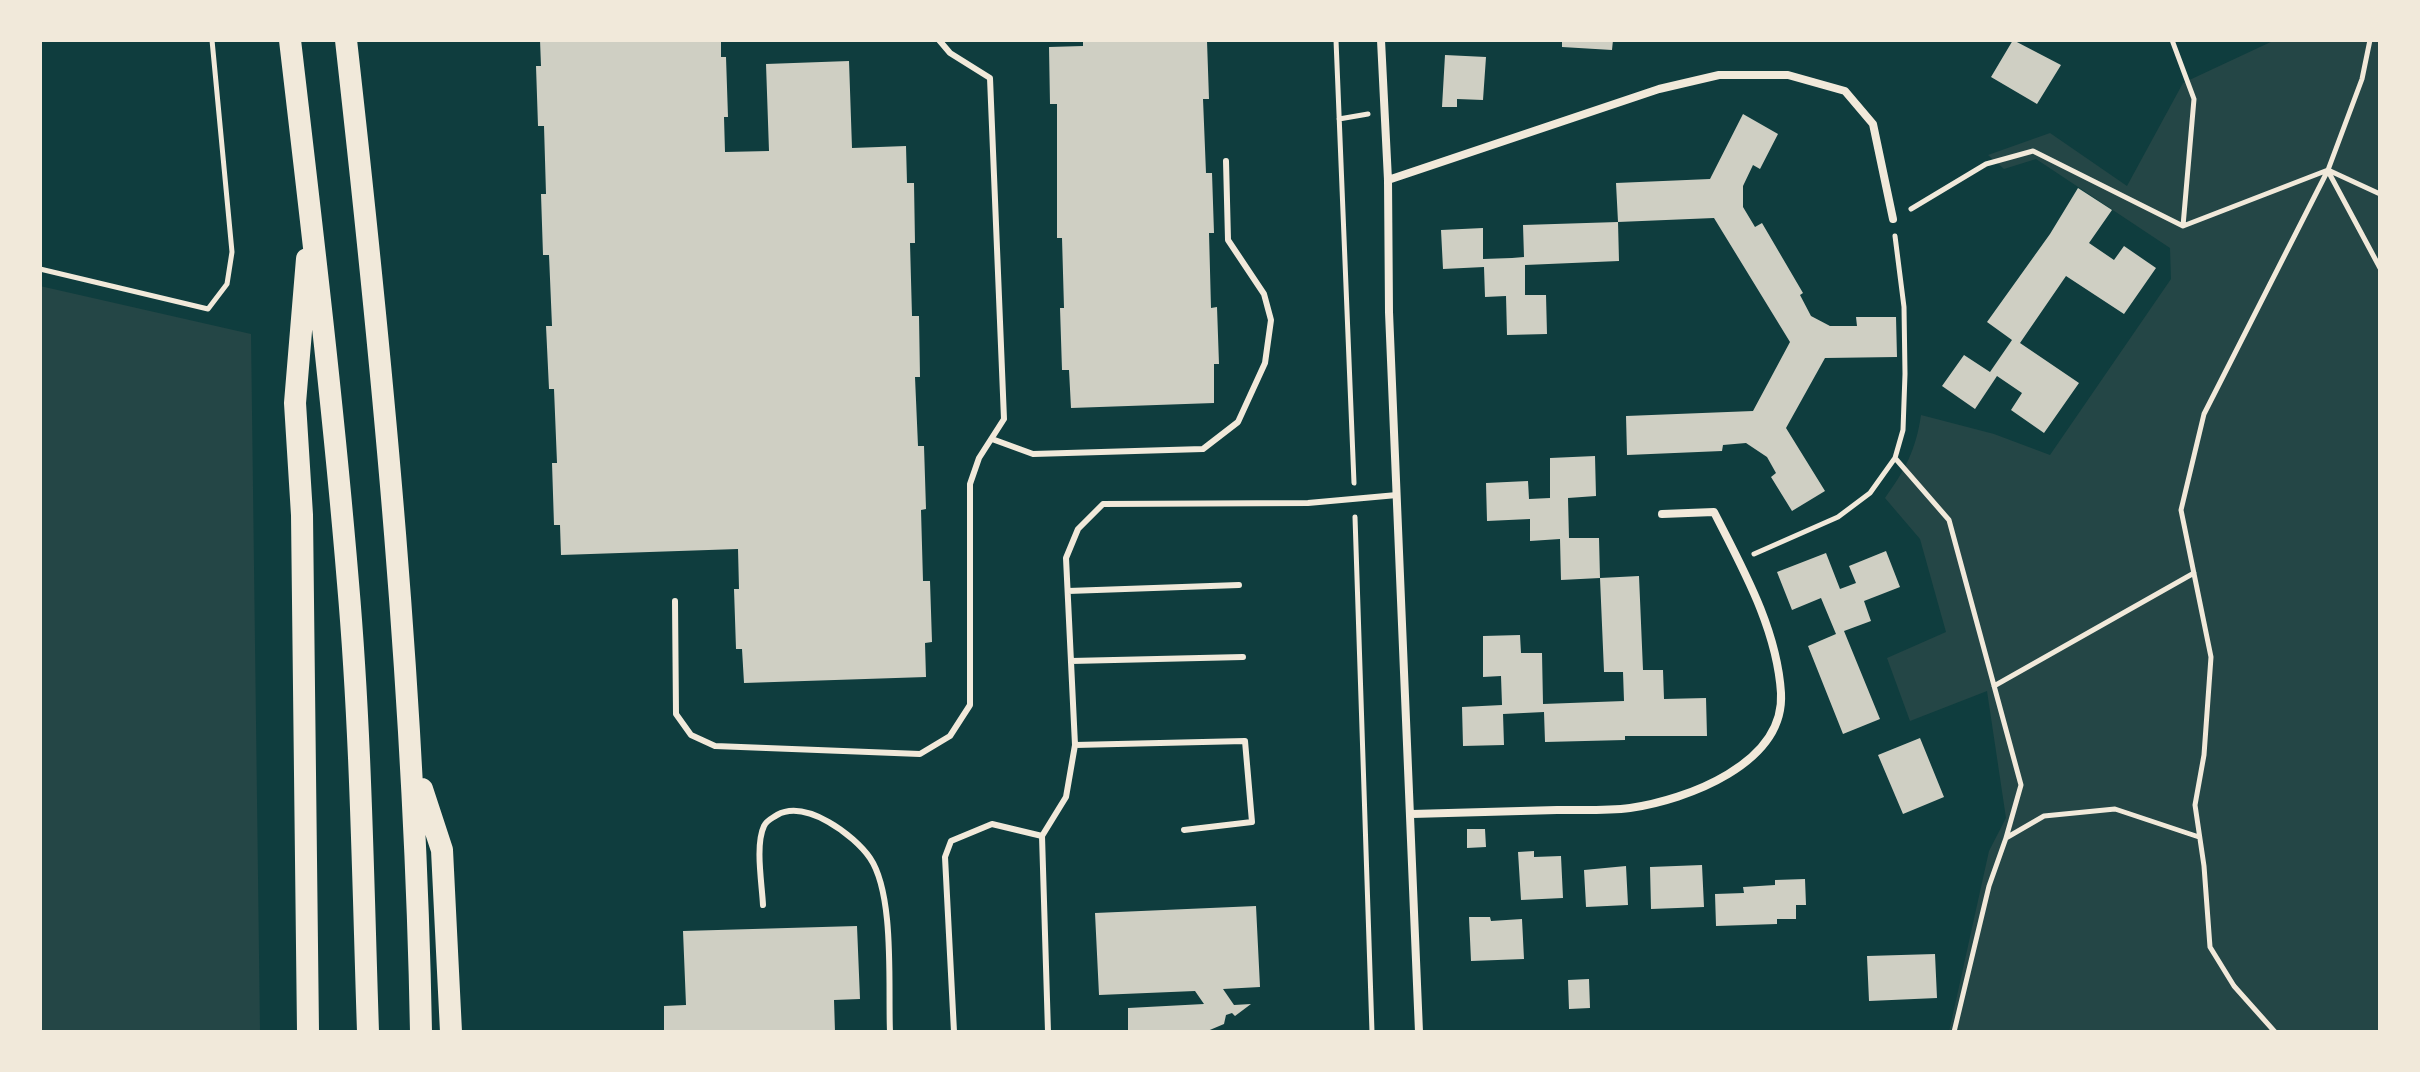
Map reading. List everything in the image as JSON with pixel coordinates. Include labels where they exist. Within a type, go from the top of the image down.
[{"type":"highway","points":[[290,40],[321,293],[348,586],[363,862],[368,1032]]},
{"type":"highway","points":[[346,40],[389,446],[413,762],[421,1032]]},
{"type":"highway","points":[[308,1032],[302,515],[295,403],[310,214]]},
{"type":"highway","points":[[413,762],[442,850],[451,1032]]},
{"type":"street","points":[[1381,40],[1388,180],[1389,312],[1419,1032]]},
{"type":"street","points":[[1388,180],[1659,89],[1719,75],[1788,75],[1845,91],[1873,124],[1893,219]]},
{"type":"street","points":[[1412,814],[1630,808],[1689,794],[1723,779],[1757,753],[1774,728],[1782,697],[1775,646],[1739,561],[1714,512],[1662,514]]},
{"type":"lane","points":[[675,601],[676,714],[691,735],[715,746],[920,754],[950,736],[970,705],[970,484],[979,458],[1004,419],[990,78],[950,53],[939,40]]},
{"type":"lane","points":[[992,439],[1033,454],[1203,449],[1238,422],[1265,363],[1271,320],[1264,294],[1228,240],[1226,161]]},
{"type":"lane","points":[[1048,1032],[1042,836],[1066,797],[1075,745],[1066,558],[1078,529],[1103,504],[1308,503],[1397,495]]},
{"type":"lane","points":[[1068,591],[1239,585]]},
{"type":"lane","points":[[1071,661],[1243,657]]},
{"type":"lane","points":[[1075,745],[1245,741],[1252,822],[1184,830]]},
{"type":"lane","points":[[763,905],[760,835],[766,821],[785,811],[814,814],[842,830],[870,858],[885,896],[890,1032]]},
{"type":"lane","points":[[954,1032],[945,857],[951,841],[992,824],[1042,836]]},
{"type":"path","points":[[40,269],[208,309],[227,284],[232,252],[212,40]]},
{"type":"path","points":[[1336,40],[1372,1032]]},
{"type":"path","points":[[2172,40],[2194,99],[2183,226]]},
{"type":"path","points":[[2275,1032],[2234,986],[2210,947],[2195,805],[2204,755],[2211,657],[2181,510],[2204,414],[2328,170],[2362,79],[2370,40]]},
{"type":"path","points":[[1739,561],[1838,517],[1870,493],[1895,458],[1903,430],[1905,374],[1904,307],[1893,219],[1986,164],[2033,151],[2183,226],[2328,170],[2380,194]]},
{"type":"path","points":[[2328,170],[2380,268]]},
{"type":"path","points":[[1895,458],[1949,520],[2021,785],[1989,886],[1954,1032]]},
{"type":"path","points":[[1994,686],[2194,573]]},
{"type":"path","points":[[2006,838],[2044,816],[2115,809],[2199,837]]},
{"type":"shaded area","points":[[2275,40],[2380,40],[2380,1032],[1949,1032],[1989,851],[2006,818],[1987,691],[1910,721],[1887,658],[1946,632],[1920,539],[1885,498],[1909,459],[1921,415],[1994,434],[2050,455],[2171,279],[2170,248],[2036,159],[2004,169],[1988,155],[2050,133],[2127,186],[2183,83]]},
{"type":"shaded area","points":[[40,286],[251,334],[260,1032],[40,1032]]},
{"type":"building","points":[[540,40],[721,40],[721,57],[726,57],[728,117],[724,117],[725,152],[769,151],[766,64],[849,61],[852,148],[906,146],[907,183],[914,183],[915,243],[910,243],[912,316],[919,316],[920,377],[915,377],[918,446],[924,446],[926,509],[921,510],[923,581],[930,581],[932,642],[925,643],[926,677],[744,683],[742,649],[736,649],[734,589],[739,589],[738,549],[561,555],[560,525],[554,525],[552,463],[557,463],[554,389],[549,389],[546,326],[552,326],[549,255],[543,255],[541,194],[546,194],[544,126],[538,126],[536,66],[541,66]]},
{"type":"building","points":[[1083,40],[1207,41],[1209,99],[1203,99],[1206,173],[1212,173],[1214,233],[1209,233],[1211,308],[1217,307],[1219,364],[1214,364],[1214,403],[1071,408],[1069,370],[1062,370],[1060,308],[1064,308],[1062,238],[1057,238],[1057,104],[1050,104],[1049,47],[1083,46]]},
{"type":"building","points":[[1562,40],[1613,40],[1612,50],[1562,47]]},
{"type":"building","points":[[2013,40],[2061,65],[2037,104],[1991,77]]},
{"type":"building","points":[[1445,55],[1486,57],[1483,100],[1457,99],[1457,107],[1442,107]]},
{"type":"building","points":[[1743,114],[1778,134],[1760,169],[1753,165],[1743,186],[1743,207],[1755,227],[1762,223],[1803,293],[1800,295],[1811,316],[1830,326],[1857,326],[1856,317],[1896,317],[1897,357],[1825,358],[1786,428],[1825,491],[1792,511],[1771,477],[1776,473],[1767,457],[1746,443],[1723,445],[1722,451],[1627,455],[1626,416],[1753,411],[1790,342],[1714,218],[1618,222],[1616,183],[1710,179]]},
{"type":"building","points":[[2078,188],[2112,210],[2089,243],[2114,260],[2124,246],[2156,268],[2124,314],[2066,276],[2020,343],[2079,383],[2044,433],[2011,410],[2022,393],[1997,376],[1975,409],[1942,386],[1964,355],[1990,372],[2012,340],[1987,322],[2050,234]]},
{"type":"building","points":[[1618,222],[1619,261],[1525,265],[1525,295],[1546,295],[1547,334],[1507,335],[1506,296],[1485,297],[1484,267],[1443,269],[1441,230],[1483,228],[1483,259],[1512,258],[1524,257],[1523,225]]},
{"type":"building","points":[[1595,456],[1596,496],[1568,498],[1569,538],[1599,538],[1600,578],[1561,580],[1560,539],[1530,541],[1530,519],[1487,521],[1486,483],[1528,481],[1529,499],[1550,498],[1550,458]]},
{"type":"building","points":[[1886,551],[1900,587],[1864,601],[1871,621],[1844,631],[1880,719],[1843,734],[1808,646],[1836,634],[1821,598],[1792,610],[1777,572],[1826,553],[1840,589],[1856,583],[1849,566]]},
{"type":"building","points":[[1639,576],[1643,670],[1663,670],[1664,699],[1706,698],[1707,736],[1625,736],[1625,740],[1545,742],[1544,712],[1503,714],[1504,745],[1463,746],[1462,707],[1502,705],[1501,676],[1483,677],[1483,636],[1520,635],[1521,653],[1542,653],[1543,704],[1624,701],[1623,672],[1604,672],[1600,578]]},
{"type":"building","points":[[1920,738],[1944,797],[1903,814],[1878,755]]},
{"type":"building","points":[[1467,829],[1485,829],[1486,847],[1467,848]]},
{"type":"building","points":[[1534,851],[1534,857],[1561,856],[1563,898],[1521,900],[1518,852]]},
{"type":"building","points":[[1702,865],[1704,907],[1651,909],[1650,867]]},
{"type":"building","points":[[1626,866],[1628,905],[1586,907],[1584,870]]},
{"type":"building","points":[[1805,879],[1806,905],[1796,905],[1796,919],[1777,919],[1777,924],[1716,926],[1715,894],[1744,893],[1743,887],[1775,885],[1775,880]]},
{"type":"building","points":[[1256,906],[1260,987],[1223,989],[1234,1005],[1251,1004],[1235,1016],[1232,1013],[1226,1015],[1224,1024],[1205,1032],[1128,1032],[1128,1008],[1204,1004],[1195,991],[1099,995],[1095,913]]},
{"type":"building","points":[[1469,917],[1490,917],[1491,921],[1522,919],[1524,959],[1471,961]]},
{"type":"building","points":[[857,926],[860,999],[834,1000],[835,1032],[664,1032],[664,1006],[686,1005],[683,931]]},
{"type":"building","points":[[1935,954],[1937,998],[1869,1001],[1867,956]]},
{"type":"building","points":[[1589,979],[1590,1008],[1569,1009],[1568,980]]}]
